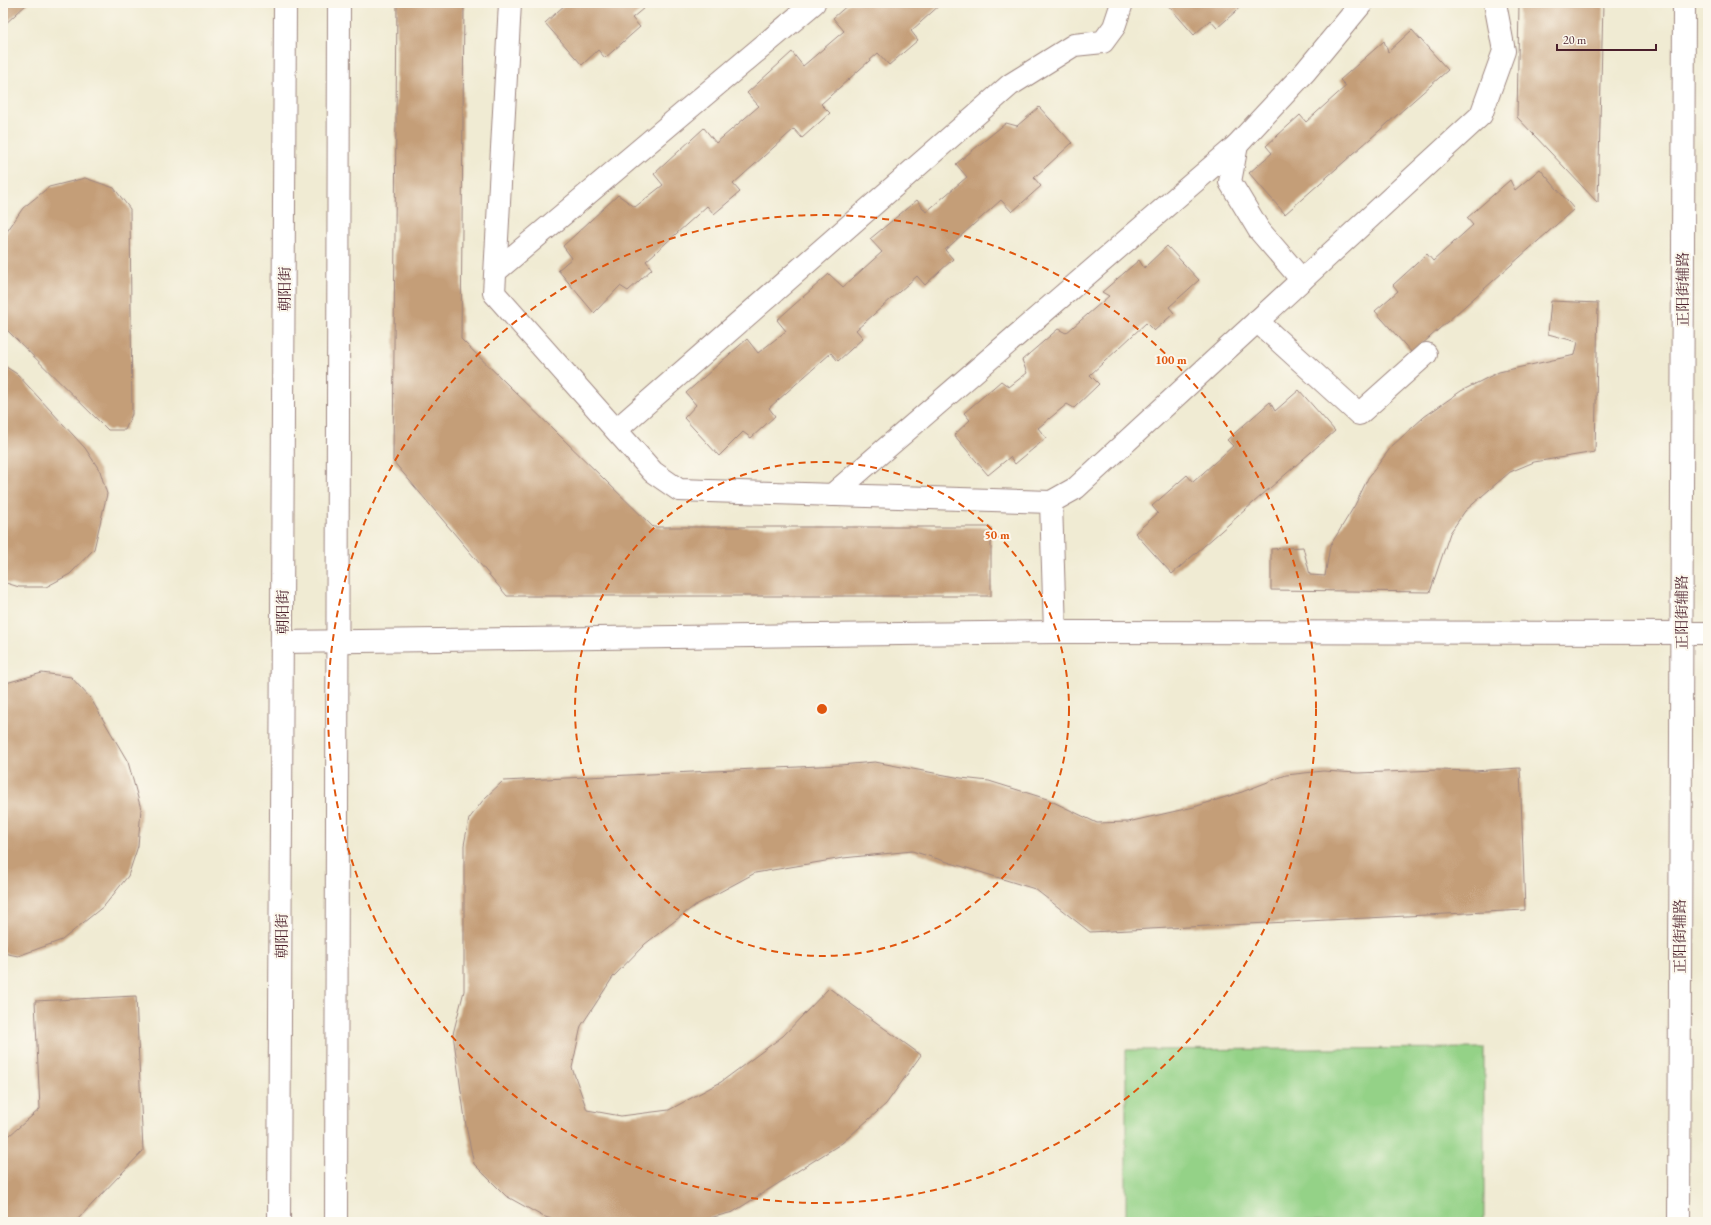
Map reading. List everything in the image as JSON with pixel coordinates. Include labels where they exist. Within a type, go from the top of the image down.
[{"type":"street","name":"朝阳街","points":[[279,1222],[285,3]]},
{"type":"street","points":[[336,1222],[339,3]]},
{"type":"street","points":[[510,3],[494,293],[653,472],[679,490],[1051,502],[1076,488],[1481,115],[1504,50],[1495,3]]},
{"type":"street","points":[[496,271],[814,3]]},
{"type":"street","points":[[616,430],[1010,85],[1074,45],[1103,42],[1114,27],[1122,3]]},
{"type":"street","points":[[832,495],[1236,145],[1305,72],[1362,3]]},
{"type":"street","name":"正阳街辅路","points":[[1678,1222],[1684,3]]},
{"type":"street","points":[[1236,145],[1230,182],[1259,230],[1302,280]]},
{"type":"street","points":[[1257,321],[1359,414],[1426,354]]},
{"type":"street","points":[[1051,502],[1055,632]]},
{"type":"street","points":[[282,642],[1055,632],[1708,633]]},
{"type":"green space","points":[[1484,1048],[1484,1222],[1126,1222],[1126,1050]]},
{"type":"building","points":[[3,3],[28,3],[3,26]]},
{"type":"building","points":[[397,3],[464,3],[461,339],[653,527],[991,527],[991,596],[507,596],[393,461]]},
{"type":"building","points":[[567,3],[650,3],[632,18],[640,27],[605,58],[598,50],[582,65],[545,23]]},
{"type":"building","points":[[850,3],[942,3],[911,31],[918,40],[889,65],[878,53],[821,104],[830,113],[802,138],[794,129],[733,184],[740,192],[714,214],[707,206],[646,261],[652,269],[628,291],[620,286],[594,313],[558,270],[572,258],[563,246],[618,195],[635,207],[663,185],[654,174],[704,128],[716,143],[759,106],[747,93],[792,52],[803,66],[844,31],[833,18]]},
{"type":"building","points":[[1166,3],[1245,3],[1217,28],[1210,20],[1194,35]]},
{"type":"building","points":[[1519,3],[1603,3],[1598,203],[1517,117]]},
{"type":"building","points":[[1412,30],[1448,70],[1285,214],[1249,173],[1272,153],[1266,146],[1300,115],[1306,122],[1346,86],[1340,80],[1384,41],[1388,52]]},
{"type":"building","points":[[1039,107],[1072,143],[1034,178],[1041,186],[1012,212],[1001,200],[945,250],[953,259],[925,285],[917,276],[856,330],[863,338],[838,361],[831,353],[769,408],[775,416],[751,438],[743,432],[719,456],[684,418],[696,405],[686,393],[747,339],[758,353],[786,331],[777,320],[829,274],[843,287],[882,252],[870,239],[917,200],[926,212],[967,177],[956,164],[1006,123],[1017,126]]},
{"type":"building","points":[[1540,169],[1574,209],[1412,353],[1375,311],[1398,291],[1393,285],[1427,254],[1433,261],[1473,225],[1467,218],[1510,180],[1515,190]]},
{"type":"building","points":[[85,178],[114,188],[130,209],[132,414],[125,430],[108,430],[3,326],[4,236],[23,208],[49,187]]},
{"type":"building","points":[[1167,246],[1199,280],[1169,307],[1174,313],[1154,331],[1146,323],[1090,375],[1099,384],[1074,408],[1067,404],[1038,428],[1046,438],[1015,464],[1010,457],[988,475],[954,435],[970,420],[964,413],[1001,381],[1009,387],[1027,373],[1022,360],[1058,329],[1066,333],[1109,296],[1102,292],[1139,260],[1144,268]]},
{"type":"building","points":[[1551,301],[1598,303],[1595,452],[1534,462],[1510,472],[1465,511],[1450,533],[1430,592],[1271,590],[1271,549],[1303,547],[1310,575],[1325,576],[1330,546],[1355,505],[1368,478],[1392,446],[1424,417],[1461,391],[1499,372],[1575,355],[1578,342],[1548,334]]},
{"type":"building","points":[[3,365],[17,374],[85,448],[100,471],[107,494],[94,549],[70,574],[46,587],[19,587],[3,582]]},
{"type":"building","points":[[1299,390],[1335,431],[1172,574],[1135,533],[1158,513],[1152,506],[1187,475],[1193,482],[1233,446],[1227,440],[1270,402],[1275,411]]},
{"type":"building","points":[[42,673],[71,677],[91,699],[128,762],[141,809],[138,846],[128,876],[105,905],[62,940],[18,956],[3,953],[3,679],[6,683]]},
{"type":"building","points":[[875,762],[961,778],[989,781],[1047,799],[1097,823],[1128,822],[1194,807],[1242,792],[1286,775],[1323,771],[1358,773],[1438,770],[1474,771],[1520,768],[1525,910],[1090,932],[1035,889],[912,851],[843,858],[755,873],[694,906],[645,944],[613,977],[581,1026],[572,1068],[587,1110],[621,1116],[669,1110],[721,1082],[783,1036],[829,988],[921,1055],[886,1104],[842,1143],[733,1212],[694,1222],[561,1222],[542,1216],[506,1196],[474,1164],[466,1126],[453,1034],[464,991],[464,845],[469,819],[484,799],[503,781],[840,765]]},
{"type":"building","points":[[136,996],[143,1151],[75,1222],[3,1222],[3,1141],[40,1109],[35,1001]]}]
